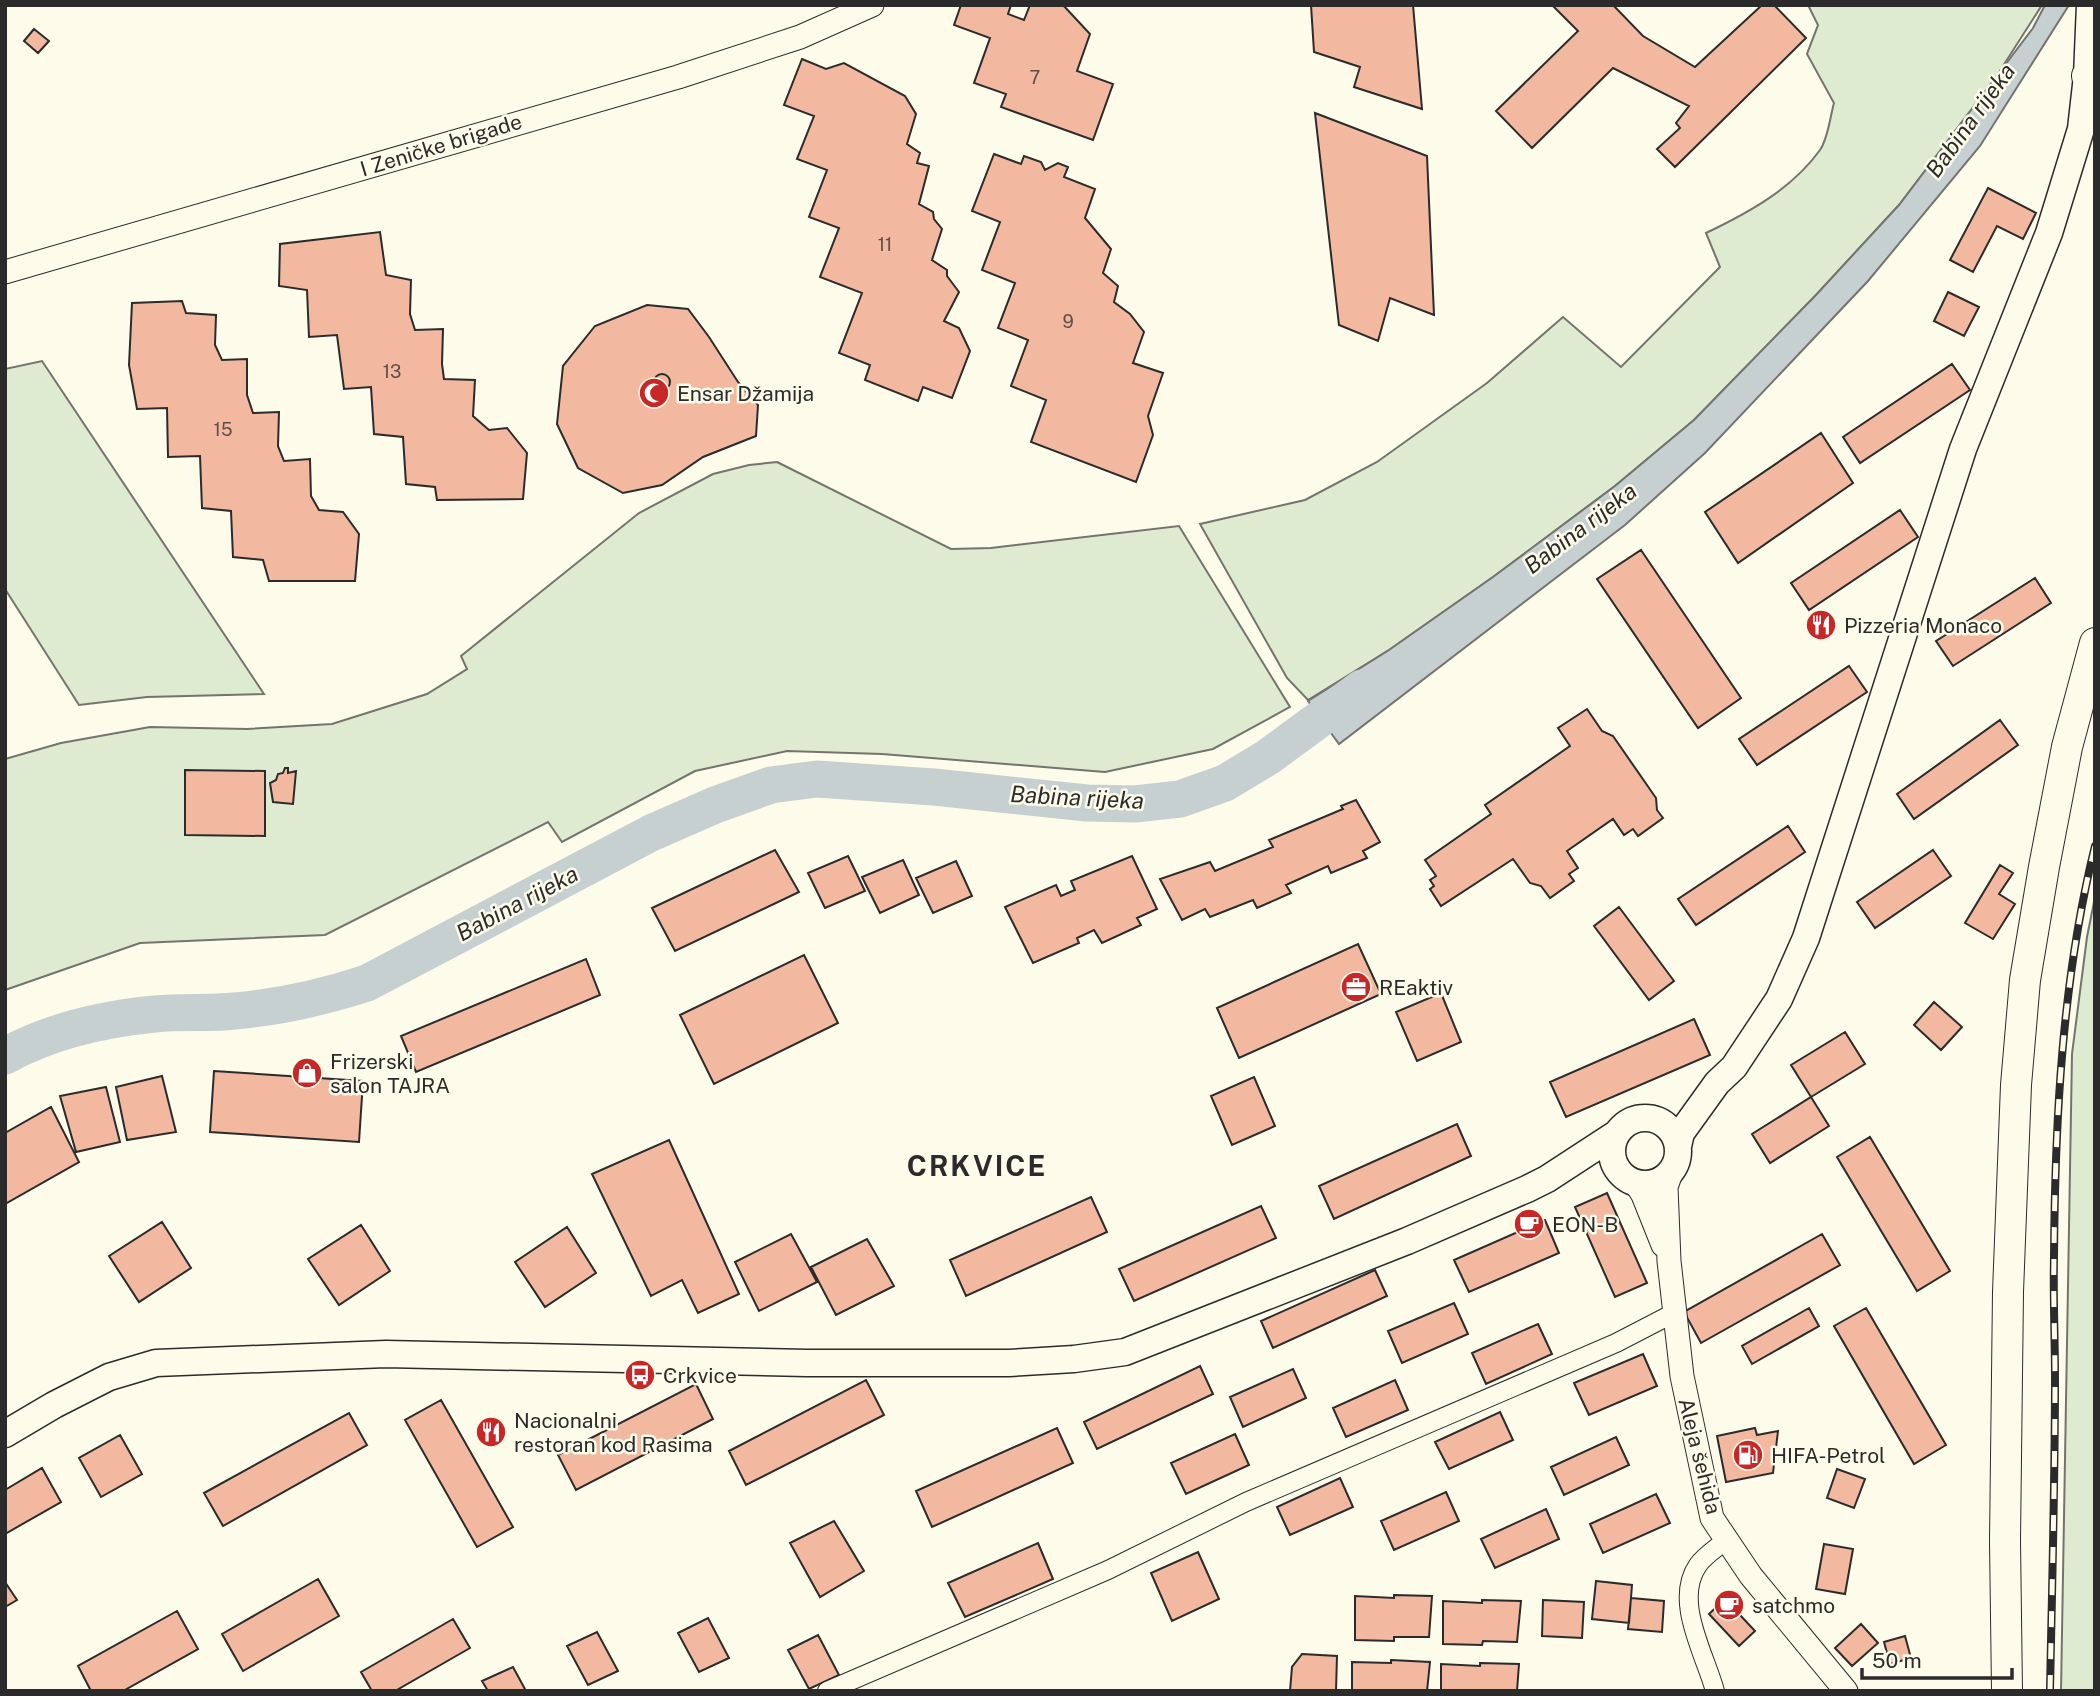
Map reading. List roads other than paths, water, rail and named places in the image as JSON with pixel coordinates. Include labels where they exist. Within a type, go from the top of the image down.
[{"type":"highway","points":[[2007,1691],[2005,1541],[2008,1292],[2012,1139],[2017,1072],[2025,980],[2044,867],[2067,747],[2095,643]]},
{"type":"main road","points":[[1654,1118],[1683,1105],[1717,1083],[1734,1067],[1779,999],[1806,938],[1963,449],[2049,233],[2081,129],[2091,77],[2090,16]]},
{"type":"main road","points":[[5,1434],[109,1377],[156,1363],[386,1354],[807,1363],[996,1363],[1074,1360],[1125,1352],[1407,1241],[1547,1179],[1581,1170],[1603,1170],[1628,1179],[1654,1183],[1671,1172],[1677,1160],[1681,1133],[1717,1083]]},
{"type":"main road","points":[[1547,1179],[1616,1134],[1632,1120],[1643,1117],[1654,1118],[1670,1128],[1678,1146]]},
{"type":"main road","points":[[1616,1134],[1612,1144],[1612,1156],[1615,1166],[1628,1179]]},
{"type":"street","name":"I Zeničke brigade","points":[[5,272],[678,77],[800,37],[872,5]]},
{"type":"street","name":"Aleja šehida","points":[[1671,1172],[1667,1187],[1669,1261],[1674,1313],[1685,1396],[1712,1518],[1751,1576],[1846,1691]]},
{"type":"street","name":"Aleja šehida","points":[[1628,1179],[1643,1195],[1669,1261]]},
{"type":"street","points":[[827,1691],[1108,1570],[1246,1502],[1616,1343],[1674,1313]]},
{"type":"street","points":[[1715,1691],[1692,1619],[1689,1590],[1698,1565],[1726,1540]]},
{"type":"water","points":[[2045,5],[2069,5],[1980,146],[1868,281],[1705,453],[1625,525],[1339,744],[1308,701],[1389,650],[1493,577],[1615,486],[1694,420],[1899,205],[2033,28]]},
{"type":"waterway","name":"Babina rijeka","points":[[5,1056],[59,1033],[116,1019],[269,1007],[367,983],[651,833],[715,805],[771,785],[817,779],[934,787],[1087,803],[1135,804],[1180,799],[1225,783],[1268,757],[1362,688]]},
{"type":"railway","points":[[2050,1691],[2055,1205],[2059,1102],[2062,1050],[2075,947],[2095,846]]},
{"type":"place","name":"Ensar Džamija","points":[[654,393]]},
{"type":"place","name":"Pizzeria Monaco","points":[[1821,625]]},
{"type":"place","name":"REaktiv","points":[[1356,987]]},
{"type":"place","name":"Frizerski salon TAJRA","points":[[307,1073]]},
{"type":"place","name":"EON-B","points":[[1529,1224]]},
{"type":"place","name":"Crkvice","points":[[640,1375]]},
{"type":"place","name":"Nacionalni restoran kod Rasima","points":[[491,1432]]},
{"type":"place","name":"HIFA-Petrol","points":[[1748,1455]]},
{"type":"place","name":"satchmo","points":[[1729,1605]]},
{"type":"district","name":"CRKVICE","points":[[977,1165]]}]
